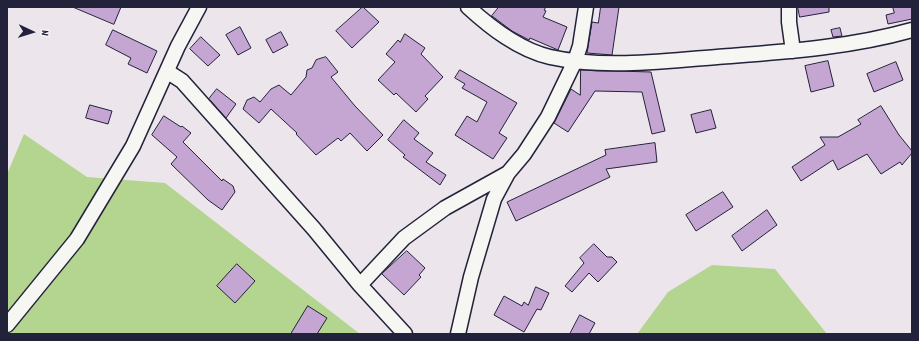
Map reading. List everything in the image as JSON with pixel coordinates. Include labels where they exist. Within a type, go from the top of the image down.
[{"type":"street","points":[[7,325],[77,239],[133,146],[168,72],[178,46],[199,7]]},
{"type":"street","points":[[468,7],[500,32],[527,49],[549,57],[575,61],[616,64],[793,51],[886,38],[912,30]]},
{"type":"street","points":[[458,334],[471,277],[494,199],[508,173],[524,154],[548,117],[575,61],[580,46],[586,7]]},
{"type":"street","points":[[789,7],[788,22],[793,51]]},
{"type":"street","points":[[178,46],[182,81]]},
{"type":"street","points":[[168,72],[182,81],[314,229],[360,285],[405,334]]},
{"type":"street","points":[[360,285],[404,238],[445,208],[508,173]]},
{"type":"green space","points":[[24,134],[87,177],[165,183],[360,334],[7,334],[7,174]]},
{"type":"green space","points":[[712,265],[775,269],[827,334],[637,334],[668,292]]},
{"type":"building","points":[[73,7],[121,7],[114,24]]},
{"type":"building","points":[[363,7],[379,22],[352,48],[336,31]]},
{"type":"building","points":[[499,7],[546,7],[543,17],[567,27],[558,50],[530,38],[529,40],[512,31],[492,16]]},
{"type":"building","points":[[601,7],[619,7],[612,55],[587,53],[592,22],[598,23]]},
{"type":"building","points":[[798,7],[829,7],[829,12],[800,17]]},
{"type":"building","points":[[893,7],[912,7],[912,19],[888,24],[886,15],[894,13]]},
{"type":"building","points":[[240,27],[251,48],[238,55],[226,35]]},
{"type":"building","points":[[840,28],[842,36],[833,37],[831,30]]},
{"type":"building","points":[[113,30],[157,51],[147,73],[128,64],[131,58],[106,45]]},
{"type":"building","points":[[281,32],[288,45],[273,53],[266,40]]},
{"type":"building","points":[[405,34],[425,48],[421,54],[443,77],[425,96],[428,99],[416,112],[396,93],[394,95],[378,80],[395,62],[386,54],[398,40],[400,42]]},
{"type":"building","points":[[201,37],[220,55],[208,66],[190,49]]},
{"type":"building","points":[[326,57],[338,72],[331,77],[355,106],[383,135],[367,151],[350,133],[341,141],[338,138],[316,155],[296,134],[297,133],[271,109],[259,123],[243,109],[247,100],[254,97],[260,102],[271,89],[279,85],[291,95],[306,77],[307,70],[312,68],[316,60]]},
{"type":"building","points":[[828,61],[834,86],[811,92],[805,66]]},
{"type":"building","points":[[896,62],[903,80],[874,92],[867,74]]},
{"type":"building","points":[[460,70],[517,103],[499,133],[507,138],[493,159],[455,135],[467,116],[477,122],[487,102],[462,88],[465,84],[455,78]]},
{"type":"building","points":[[581,70],[651,72],[665,131],[652,134],[642,92],[595,91],[568,132],[554,123],[571,89],[580,95]]},
{"type":"building","points":[[217,89],[236,104],[226,118],[209,99]]},
{"type":"building","points":[[90,105],[112,111],[108,124],[86,118]]},
{"type":"building","points":[[881,106],[899,135],[912,151],[902,165],[900,162],[881,174],[867,154],[838,170],[833,160],[801,181],[792,167],[825,145],[820,137],[838,137],[861,124],[858,120]]},
{"type":"building","points":[[711,110],[716,128],[696,133],[691,115]]},
{"type":"building","points":[[164,116],[191,133],[183,142],[222,181],[223,179],[233,186],[235,192],[222,210],[208,200],[171,164],[177,157],[152,135]]},
{"type":"building","points":[[404,120],[419,133],[414,139],[433,153],[426,162],[446,175],[440,185],[403,157],[405,155],[388,140]]},
{"type":"building","points":[[655,143],[657,162],[606,169],[610,177],[516,221],[507,202],[606,155],[605,150]]},
{"type":"building","points":[[723,192],[733,207],[696,231],[686,215]]},
{"type":"building","points":[[767,210],[777,225],[742,251],[732,236]]},
{"type":"building","points":[[594,244],[607,257],[612,257],[617,262],[598,282],[589,273],[572,292],[565,286],[584,263],[580,258]]},
{"type":"building","points":[[407,251],[425,268],[419,275],[421,277],[404,295],[382,274]]},
{"type":"building","points":[[237,264],[255,281],[235,303],[217,286]]},
{"type":"building","points":[[536,287],[549,293],[541,310],[537,309],[524,332],[494,315],[504,296],[522,306],[524,302],[528,305]]},
{"type":"building","points":[[308,306],[327,318],[317,334],[291,334]]},
{"type":"building","points":[[580,315],[595,323],[589,334],[570,334]]}]
